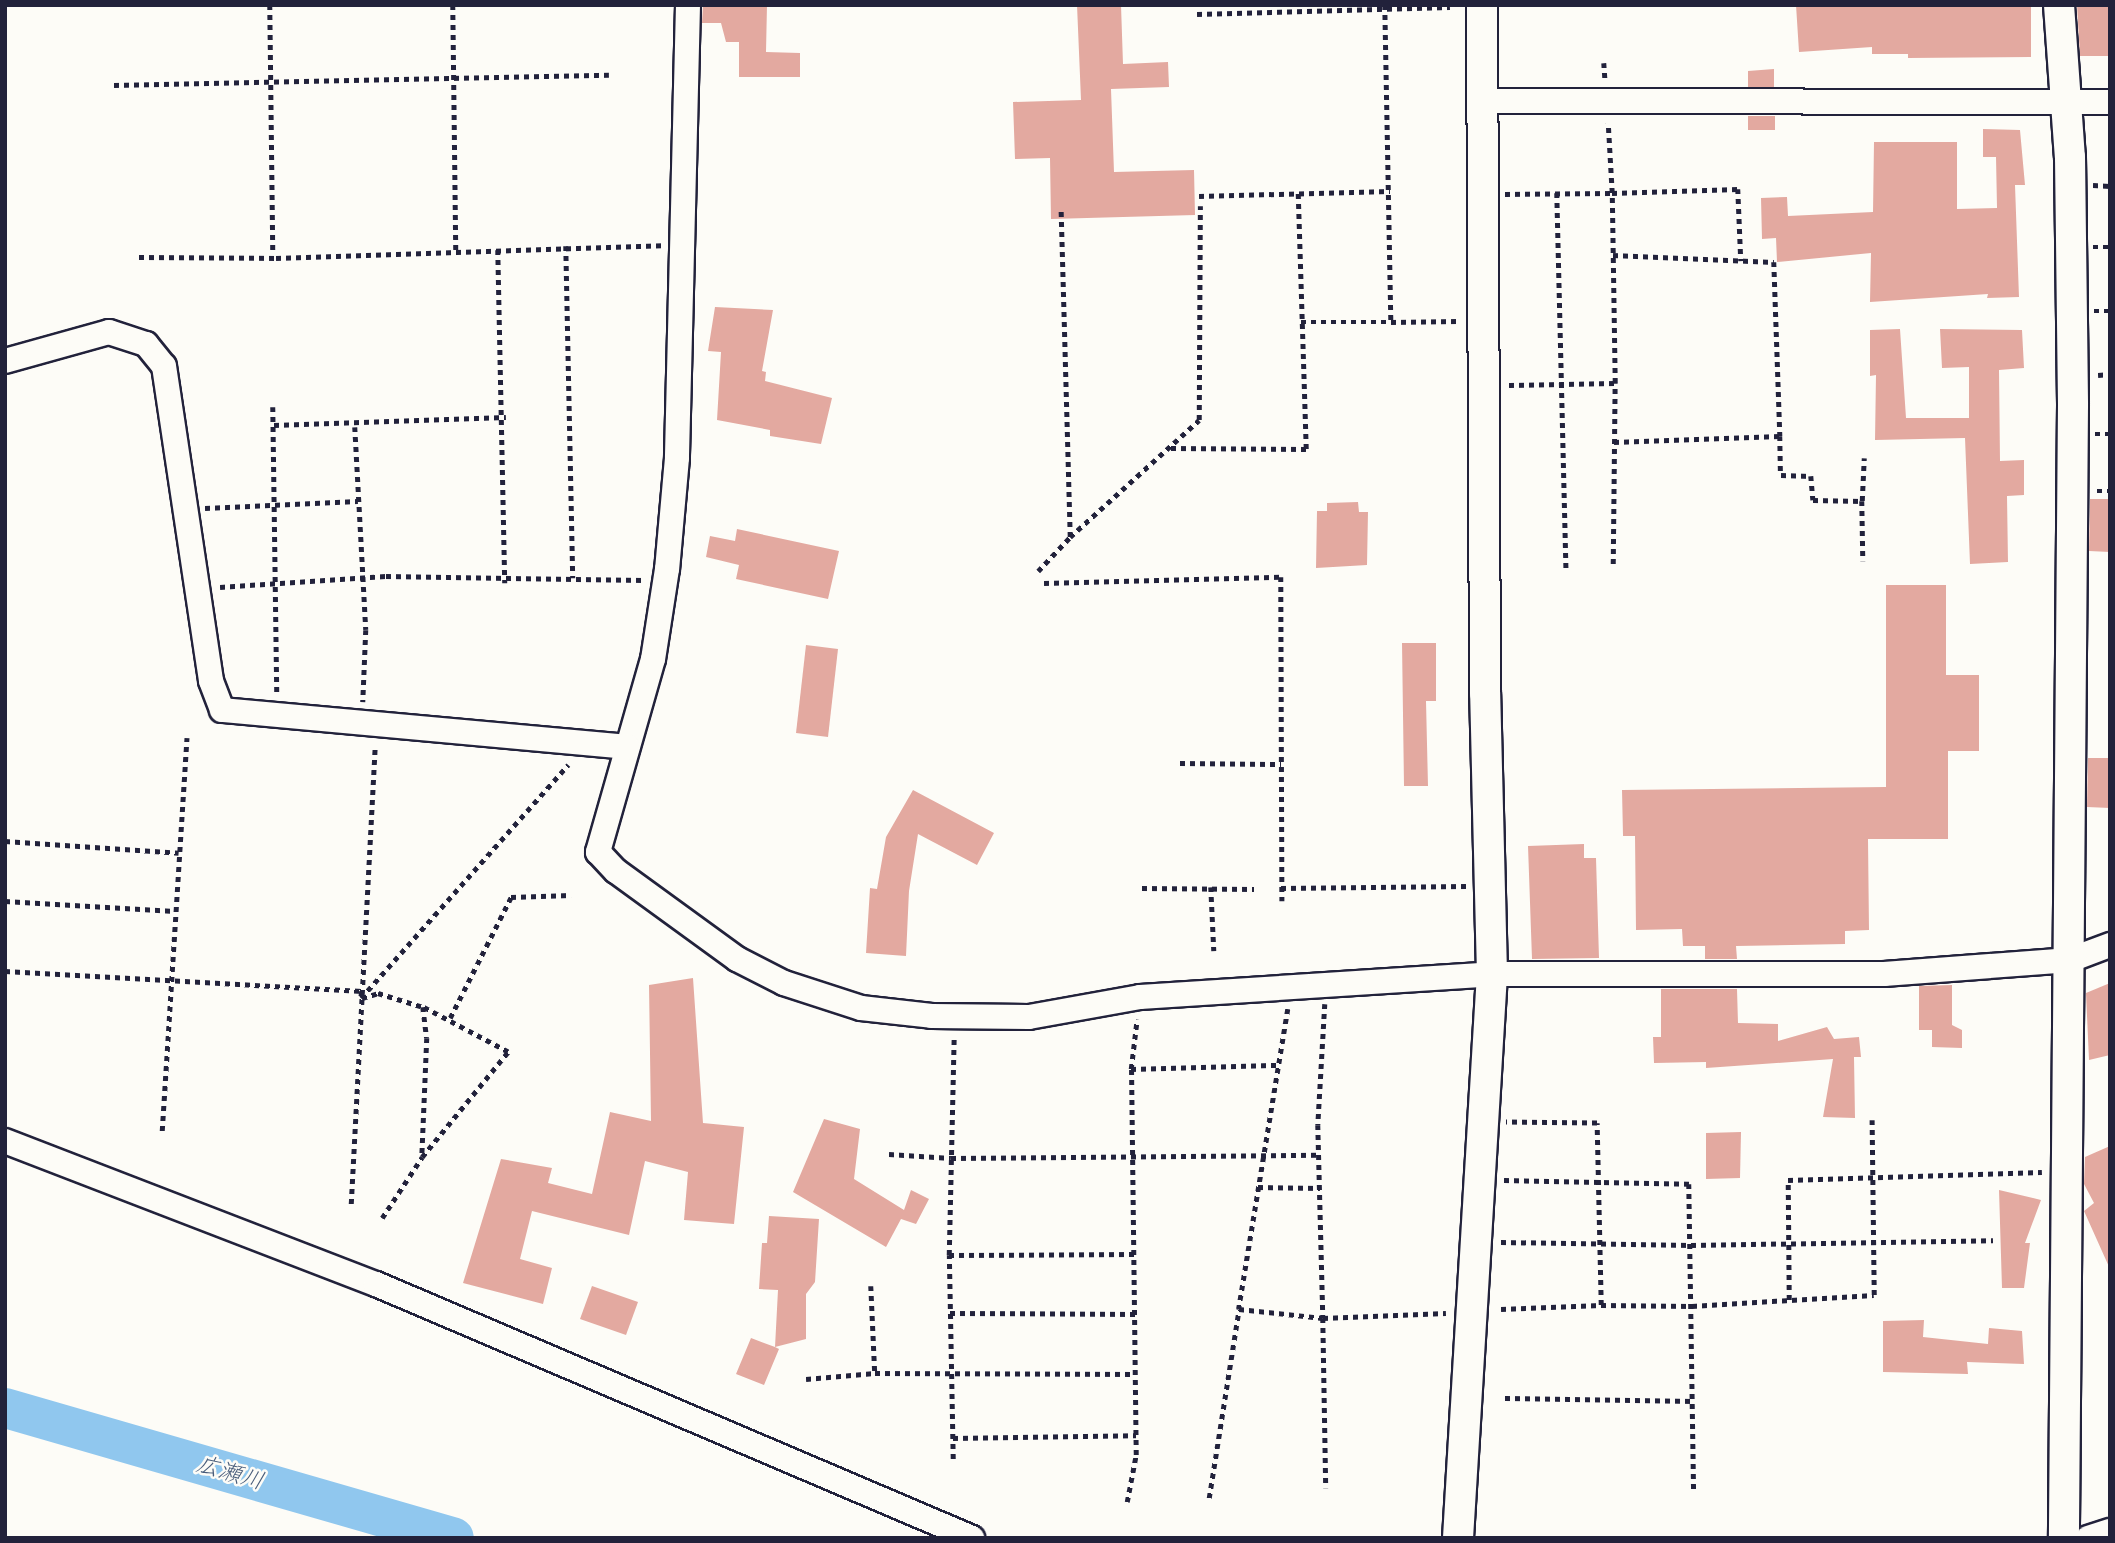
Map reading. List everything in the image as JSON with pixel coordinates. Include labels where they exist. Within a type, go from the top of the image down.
[{"type":"street","points":[[688,5],[675,485],[653,659],[598,852],[615,871],[737,959],[783,983],[861,1008],[954,1016],[1029,1017],[1140,997],[1492,974],[1884,974],[2070,960],[2110,945]]},
{"type":"street","points":[[1458,1538],[1492,974],[1482,5]]},
{"type":"street","points":[[2059,5],[2067,102],[2073,405],[2064,1538]]},
{"type":"street","points":[[1481,101],[2110,102]]},
{"type":"street","points":[[5,362],[109,332],[146,344],[164,366],[211,681],[222,710],[627,747]]},
{"type":"street","points":[[5,1141],[376,1284],[972,1538]]},
{"type":"street","points":[[2088,1538],[2110,1531]]},
{"type":"path","points":[[270,5],[273,254]]},
{"type":"path","points":[[453,5],[456,251]]},
{"type":"path","points":[[1385,5],[1391,322],[1458,321]]},
{"type":"path","points":[[1197,14],[1450,6]]},
{"type":"path","points":[[1604,63],[1606,89]]},
{"type":"path","points":[[114,85],[609,75]]},
{"type":"path","points":[[1607,115],[1612,193],[1615,383],[1612,564]]},
{"type":"path","points":[[1493,194],[1738,189],[1741,261]]},
{"type":"path","points":[[1199,195],[1391,191]]},
{"type":"path","points":[[1171,448],[1306,449],[1298,193]]},
{"type":"path","points":[[1557,193],[1564,384],[1566,568]]},
{"type":"path","points":[[1038,571],[1070,537],[1199,420],[1200,206]]},
{"type":"path","points":[[1061,209],[1070,537]]},
{"type":"path","points":[[566,245],[573,578]]},
{"type":"path","points":[[139,257],[670,245]]},
{"type":"path","points":[[498,250],[505,583]]},
{"type":"path","points":[[1613,255],[1774,262],[1781,475],[1811,476],[1813,500],[1862,501]]},
{"type":"path","points":[[1301,322],[1402,322]]},
{"type":"path","points":[[1498,385],[1615,383]]},
{"type":"path","points":[[273,407],[277,702]]},
{"type":"path","points":[[274,425],[506,417]]},
{"type":"path","points":[[355,426],[366,630],[363,714]]},
{"type":"path","points":[[1614,442],[1780,436]]},
{"type":"path","points":[[1863,561],[1864,458]]},
{"type":"path","points":[[202,508],[358,501]]},
{"type":"path","points":[[211,587],[386,576],[652,580]]},
{"type":"path","points":[[1044,583],[1281,577],[1282,901]]},
{"type":"path","points":[[162,1131],[187,738]]},
{"type":"path","points":[[351,1204],[375,743]]},
{"type":"path","points":[[361,998],[569,764]]},
{"type":"path","points":[[1180,764],[1281,764]]},
{"type":"path","points":[[5,841],[179,853]]},
{"type":"path","points":[[1281,888],[1476,886]]},
{"type":"path","points":[[1211,887],[1213,951]]},
{"type":"path","points":[[1142,888],[1254,889]]},
{"type":"path","points":[[450,1018],[511,897],[571,895]]},
{"type":"path","points":[[5,901],[175,911]]},
{"type":"path","points":[[5,971],[362,991]]},
{"type":"path","points":[[1326,985],[1319,1155],[1326,1488]]},
{"type":"path","points":[[1209,1499],[1277,1065],[1292,987]]},
{"type":"path","points":[[361,998],[379,993],[423,1007],[508,1052],[422,1157],[382,1218]]},
{"type":"path","points":[[1127,1502],[1136,1435],[1131,1069],[1140,997]]},
{"type":"path","points":[[422,1157],[427,1038],[423,1007]]},
{"type":"path","points":[[953,1459],[950,1255],[954,1016]]},
{"type":"path","points":[[1131,1069],[1277,1065]]},
{"type":"path","points":[[1501,1309],[1601,1304],[1692,1306],[1874,1295],[1872,1120]]},
{"type":"path","points":[[1498,1122],[1597,1123],[1601,1304]]},
{"type":"path","points":[[889,1154],[951,1158],[1319,1155]]},
{"type":"path","points":[[1789,1300],[1788,1180],[2046,1171]]},
{"type":"path","points":[[1499,1180],[1599,1185],[1689,1184],[1694,1491]]},
{"type":"path","points":[[1258,1187],[1320,1188]]},
{"type":"path","points":[[1501,1242],[1691,1245],[1993,1240]]},
{"type":"path","points":[[950,1255],[1134,1254]]},
{"type":"path","points":[[871,1286],[875,1373]]},
{"type":"path","points":[[1239,1309],[1323,1318],[1446,1313]]},
{"type":"path","points":[[950,1312],[1135,1314]]},
{"type":"path","points":[[806,1379],[875,1373],[1135,1374]]},
{"type":"path","points":[[1505,1398],[1694,1401]]},
{"type":"path","points":[[953,1438],[1136,1435]]},
{"type":"building","points":[[703,5],[767,5],[766,52],[800,53],[800,77],[739,77],[739,42],[726,42],[721,23],[702,23]]},
{"type":"building","points":[[1077,5],[1121,5],[1123,64],[1168,62],[1169,87],[1111,89],[1114,172],[1194,170],[1195,215],[1051,219],[1050,158],[1015,159],[1013,102],[1081,100]]},
{"type":"building","points":[[1796,5],[2031,5],[2031,57],[1908,58],[1908,54],[1872,54],[1872,47],[1799,52]]},
{"type":"building","points":[[2077,5],[2110,5],[2110,56],[2080,56]]},
{"type":"building","points":[[1774,69],[1774,87],[1748,87],[1748,71]]},
{"type":"building","points":[[1748,116],[1775,116],[1775,130],[1748,130]]},
{"type":"building","points":[[1983,129],[2020,130],[2025,185],[2015,185],[2019,297],[1987,298],[1988,294],[1870,302],[1871,253],[1777,262],[1776,238],[1762,239],[1761,198],[1787,197],[1788,216],[1873,212],[1874,142],[1957,142],[1957,209],[1997,208],[1996,157],[1983,157]]},
{"type":"building","points":[[715,307],[773,310],[762,371],[766,372],[765,381],[832,398],[821,444],[770,436],[770,430],[717,420],[721,352],[708,351]]},
{"type":"building","points":[[1900,329],[1906,418],[1969,418],[1969,367],[1942,368],[1940,329],[2022,330],[2024,368],[1999,370],[2000,461],[2024,460],[2024,495],[2007,496],[2008,562],[1970,564],[1965,438],[1875,440],[1876,375],[1870,376],[1870,330]]},
{"type":"building","points":[[2090,499],[2110,499],[2110,552],[2089,551]]},
{"type":"building","points":[[1358,502],[1359,512],[1368,512],[1367,565],[1316,568],[1317,511],[1327,511],[1327,503]]},
{"type":"building","points":[[737,529],[839,551],[828,599],[736,579],[739,565],[706,557],[710,536],[735,541]]},
{"type":"building","points":[[1886,585],[1946,585],[1946,675],[1979,675],[1979,751],[1948,751],[1948,839],[1868,839],[1869,930],[1845,931],[1845,944],[1736,946],[1737,959],[1705,959],[1705,946],[1683,946],[1682,929],[1636,930],[1635,836],[1623,836],[1622,790],[1886,787]]},
{"type":"building","points":[[1402,643],[1436,643],[1436,701],[1426,701],[1428,786],[1404,786]]},
{"type":"building","points":[[806,645],[838,649],[828,737],[796,733]]},
{"type":"building","points":[[2088,758],[2110,758],[2110,808],[2087,807]]},
{"type":"building","points":[[913,790],[994,833],[977,865],[918,834],[909,891],[906,956],[866,953],[870,888],[877,889],[886,837]]},
{"type":"building","points":[[1584,844],[1584,858],[1596,858],[1599,958],[1532,959],[1528,846]]},
{"type":"building","points":[[693,978],[703,1123],[744,1127],[734,1224],[684,1220],[688,1172],[645,1161],[629,1235],[532,1211],[520,1259],[552,1268],[543,1304],[463,1283],[501,1159],[552,1168],[548,1183],[592,1194],[610,1112],[651,1121],[649,985]]},
{"type":"building","points":[[2110,983],[2110,1055],[2089,1060],[2086,993]]},
{"type":"building","points":[[1952,985],[1952,1025],[1962,1030],[1962,1048],[1932,1047],[1932,1030],[1919,1030],[1919,986]]},
{"type":"building","points":[[1661,989],[1737,989],[1738,1023],[1778,1024],[1778,1041],[1827,1027],[1834,1039],[1859,1037],[1861,1057],[1854,1057],[1855,1118],[1823,1117],[1833,1059],[1706,1068],[1706,1062],[1654,1063],[1653,1037],[1661,1037]]},
{"type":"building","points":[[824,1119],[860,1129],[854,1179],[904,1210],[911,1190],[929,1199],[916,1224],[901,1219],[886,1247],[793,1192]]},
{"type":"building","points":[[1741,1132],[1740,1178],[1706,1179],[1706,1133]]},
{"type":"building","points":[[2110,1146],[2110,1269],[2084,1211],[2094,1203],[2084,1184],[2085,1157]]},
{"type":"building","points":[[1999,1190],[2041,1200],[2025,1243],[2030,1243],[2024,1288],[2002,1288]]},
{"type":"building","points":[[769,1216],[819,1219],[815,1282],[806,1294],[806,1339],[775,1347],[778,1290],[759,1289],[762,1243],[767,1243]]},
{"type":"building","points":[[592,1286],[638,1302],[626,1335],[580,1319]]},
{"type":"building","points":[[1924,1320],[1923,1337],[1988,1344],[1989,1328],[2022,1331],[2024,1364],[1967,1362],[1968,1374],[1883,1372],[1883,1321]]},
{"type":"building","points":[[751,1338],[779,1349],[764,1385],[736,1374]]},
{"type":"waterway","name":"広瀬川","points":[[5,1408],[454,1538]]}]
